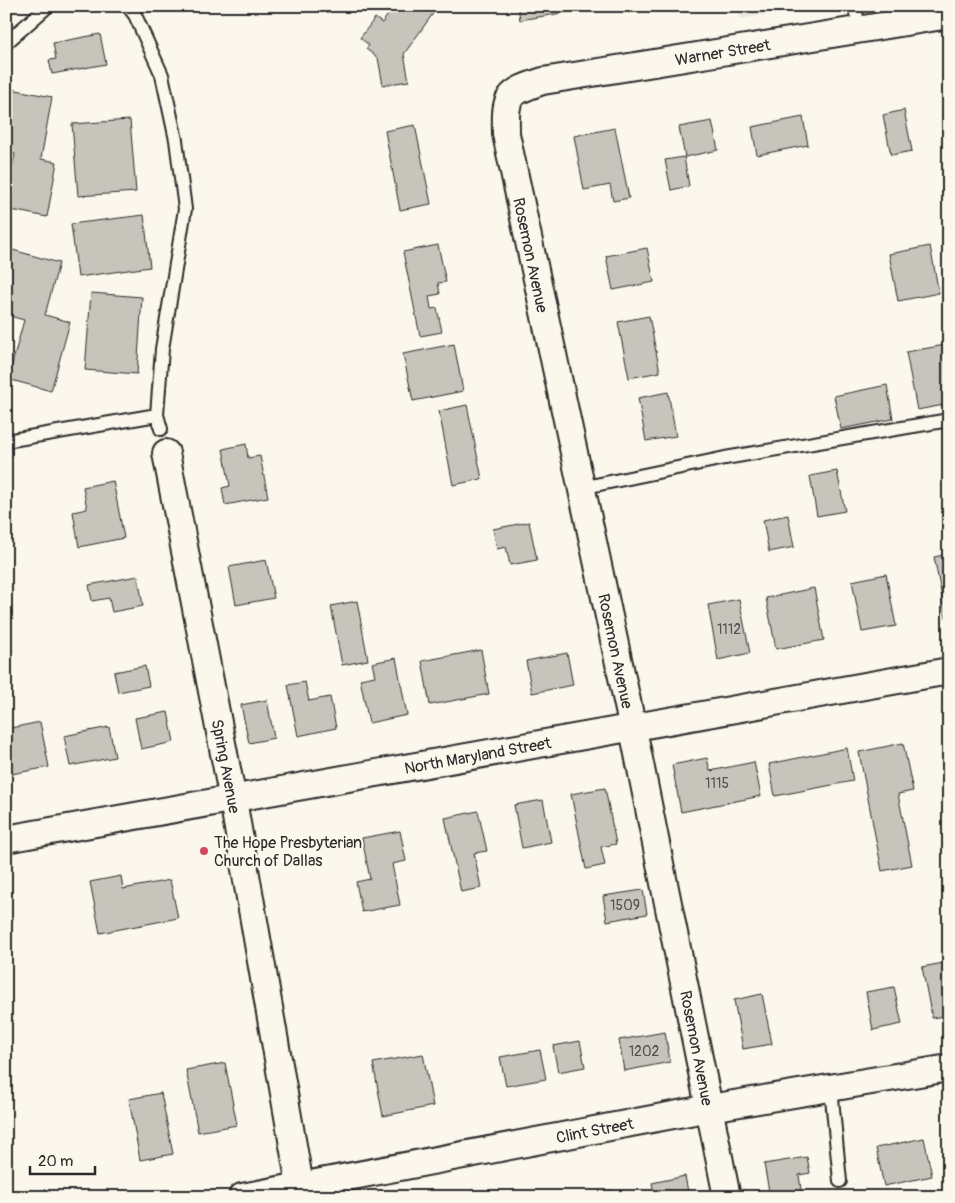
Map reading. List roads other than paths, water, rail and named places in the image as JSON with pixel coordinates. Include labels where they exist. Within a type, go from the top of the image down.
[{"type":"street","name":"Warner Street","points":[[505,106],[518,89],[543,81],[949,16]]},
{"type":"street","name":"Rosemon Avenue","points":[[505,106],[506,134],[633,729],[727,1197]]},
{"type":"street","name":"Spring Avenue","points":[[163,441],[233,800],[301,1192]]},
{"type":"street","name":"North Maryland Street","points":[[6,839],[633,729],[949,671]]},
{"type":"street","name":"Clint Street","points":[[242,1197],[301,1192],[710,1108],[949,1068]]},
{"type":"lane","points":[[6,43],[48,6]]},
{"type":"lane","points":[[128,6],[162,75],[176,140],[185,210],[162,349],[157,415],[163,441]]},
{"type":"lane","points":[[855,6],[859,31]]},
{"type":"lane","points":[[6,441],[157,415]]},
{"type":"lane","points":[[581,488],[725,458],[949,420]]},
{"type":"lane","points":[[831,1088],[840,1181]]},
{"type":"place","name":"The Hope Presbyterian Church of Dallas","points":[[204,851]]}]
